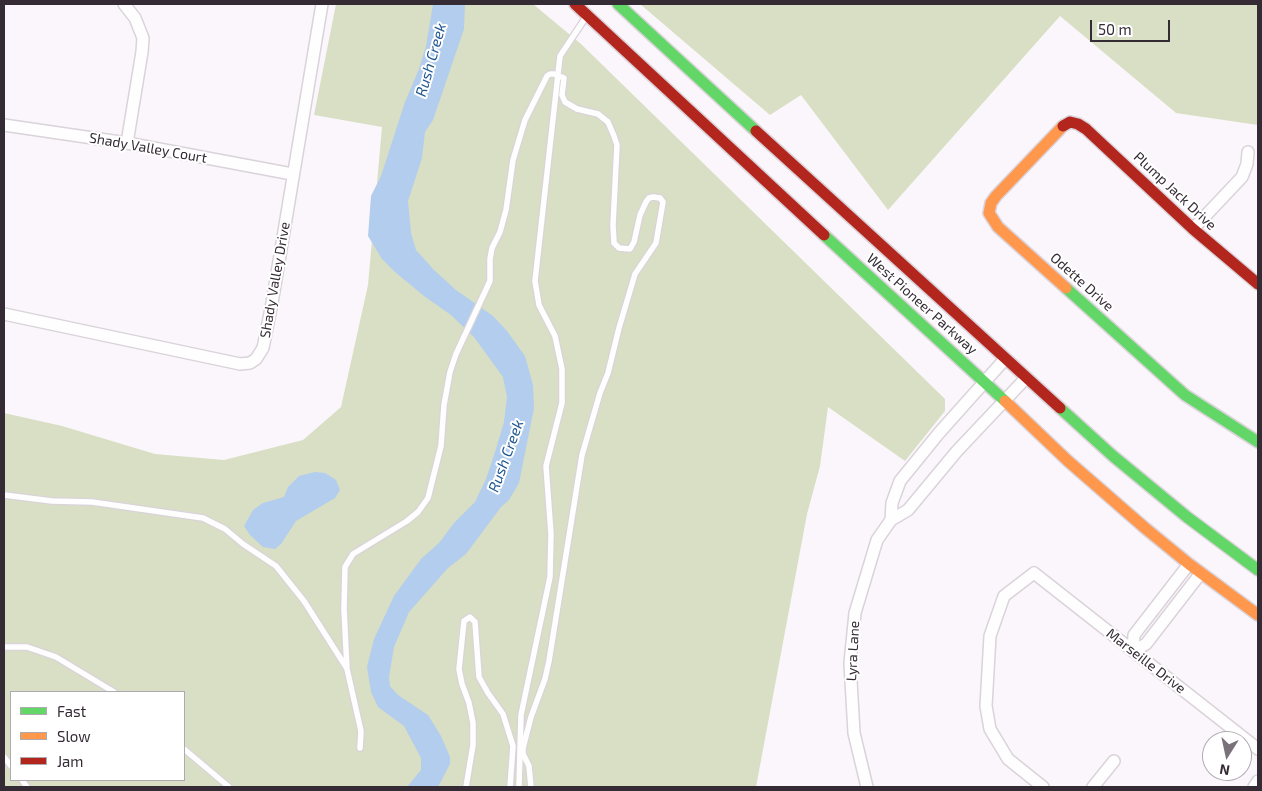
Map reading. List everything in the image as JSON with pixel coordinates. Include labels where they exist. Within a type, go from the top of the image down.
[{"type":"main road","name":"West Pioneer Parkway","points":[[575,4],[1005,400],[1068,461],[1200,573],[1258,614]]},
{"type":"main road","name":"West Pioneer Parkway","points":[[618,4],[1004,359],[1113,456],[1187,517],[1258,570]]},
{"type":"main road","name":"Plump Jack Drive","points":[[1070,122],[1086,129],[1193,229],[1258,284]]},
{"type":"main road","name":"Odette Drive","points":[[1070,122],[1064,124],[1058,130],[996,196],[991,204],[989,213],[993,220],[998,227],[1185,395],[1258,442]]},
{"type":"street","points":[[124,4],[135,18],[143,38],[127,143]]},
{"type":"street","name":"Shady Valley Drive","points":[[4,314],[240,364],[250,363],[256,359],[263,348],[322,4]]},
{"type":"street","name":"Shady Valley Court","points":[[4,125],[127,143],[292,174]]},
{"type":"street","points":[[1193,229],[1242,177],[1247,164],[1248,152]]},
{"type":"street","name":"Lyra Lane","points":[[891,520],[892,503],[900,481],[1004,359]]},
{"type":"street","name":"Lyra Lane","points":[[867,787],[854,733],[850,663],[855,613],[877,540],[891,520],[908,510],[957,451],[1026,378]]},
{"type":"street","points":[[1133,651],[1134,635],[1189,564]]},
{"type":"street","name":"Marseille Drive","points":[[1042,787],[1008,759],[990,729],[986,706],[990,636],[1004,596],[1034,572],[1258,749]]},
{"type":"street","points":[[1133,651],[1146,644],[1200,573]]},
{"type":"street","points":[[1093,787],[1114,760]]},
{"type":"street","points":[[1254,787],[1258,781]]},
{"type":"lane","points":[[520,787],[521,715],[550,577],[551,534],[546,466],[562,403],[562,369],[555,336],[539,305],[535,280],[560,56],[588,15]]},
{"type":"lane","points":[[360,748],[361,732],[347,669],[344,609],[345,568],[353,554],[407,521],[418,512],[428,498],[441,446],[444,405],[450,372],[490,281],[492,248],[500,232],[506,210],[513,160],[525,120],[547,76],[550,74],[564,78],[562,95],[565,102],[577,109],[598,114],[608,122],[614,136],[617,145],[612,238],[614,243],[619,248],[630,249],[634,242],[640,215],[646,202],[649,198],[653,197],[660,198],[663,202],[656,243],[635,274],[608,373],[600,393],[582,455],[549,661],[545,679],[522,748],[531,774],[531,787]]},
{"type":"lane","points":[[4,495],[52,501],[92,502],[202,518],[225,529],[243,544],[276,566],[304,601],[347,669]]},
{"type":"lane","points":[[466,787],[473,746],[473,723],[459,669],[464,621],[470,617],[475,622],[479,677],[503,714],[513,746],[510,787]]},
{"type":"lane","points":[[4,647],[27,647],[56,657],[112,691]]},
{"type":"lane","points":[[185,750],[229,787]]},
{"type":"green space","points":[[336,4],[533,4],[581,44],[945,399],[945,411],[905,461],[828,407],[820,466],[807,514],[756,787],[4,787],[4,413],[62,426],[155,454],[224,460],[303,440],[341,407],[368,285],[382,127],[314,115]]},
{"type":"green space","points":[[640,4],[1258,4],[1258,125],[1176,113],[1060,16],[888,210],[801,95],[770,115]]},
{"type":"water","name":"Rush Creek","points":[[433,4],[465,4],[464,29],[433,120],[425,132],[422,158],[408,201],[411,233],[416,250],[434,270],[456,290],[493,316],[507,331],[525,356],[533,385],[534,408],[519,483],[509,500],[501,507],[466,554],[448,568],[409,612],[394,647],[389,677],[390,686],[398,695],[428,715],[441,736],[450,757],[450,764],[438,787],[407,787],[421,770],[421,758],[404,726],[378,707],[371,692],[367,667],[374,639],[394,596],[421,559],[439,543],[454,523],[475,502],[486,479],[495,452],[504,422],[507,397],[503,377],[474,337],[451,315],[395,272],[382,259],[368,236],[371,196],[381,176],[405,102],[419,69],[426,46]]},
{"type":"water","points":[[315,472],[325,473],[336,480],[340,490],[335,498],[296,521],[281,544],[275,549],[263,547],[250,535],[244,526],[253,510],[263,503],[284,497],[288,487],[299,476]]},
{"type":"traffic: fast","points":[[618,4],[756,131]]},
{"type":"traffic: fast","points":[[824,235],[1005,401]]},
{"type":"traffic: fast","points":[[1066,288],[1185,395],[1258,442]]},
{"type":"traffic: fast","points":[[1060,408],[1113,456],[1187,517],[1258,570]]},
{"type":"traffic: slow","points":[[1063,126],[996,196],[991,203],[989,213],[998,227],[1066,288]]},
{"type":"traffic: slow","points":[[1005,401],[1068,461],[1145,528],[1189,564],[1258,615]]},
{"type":"traffic: jam","points":[[575,4],[824,235]]},
{"type":"traffic: jam","points":[[1063,126],[1070,122],[1086,129],[1193,229],[1258,284]]},
{"type":"traffic: jam","points":[[756,131],[1060,408]]}]
